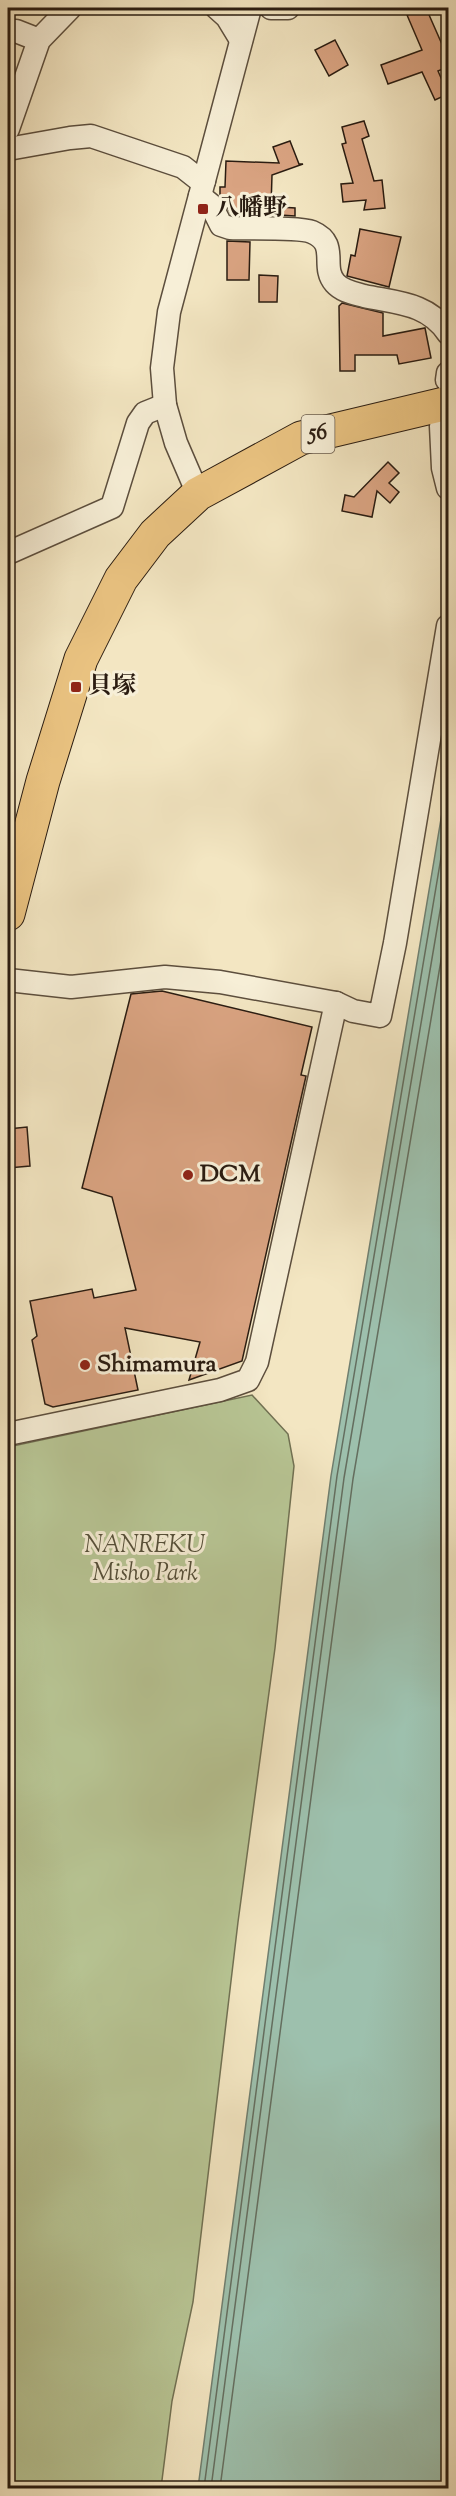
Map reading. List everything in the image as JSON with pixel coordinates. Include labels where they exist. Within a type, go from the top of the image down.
[{"type":"highway","name":"56","points":[[8,914],[43,781],[81,659],[121,579],[155,534],[198,494],[301,438],[446,395]]},
{"type":"street","points":[[8,129],[39,40],[70,8]]},
{"type":"street","points":[[217,8],[227,17],[241,40]]},
{"type":"street","points":[[198,494],[176,443],[165,405],[162,368],[169,312],[250,8]]},
{"type":"street","points":[[271,8],[288,8]]},
{"type":"street","points":[[8,31],[16,31],[39,40]]},
{"type":"street","points":[[8,149],[91,136],[183,167],[197,178],[221,225],[230,228],[310,231],[322,237],[328,246],[329,274],[335,283],[348,292],[425,310],[439,320],[448,333]]},
{"type":"street","points":[[446,395],[443,468],[448,488]]},
{"type":"street","points":[[8,553],[112,507],[138,423],[145,412],[165,405]]},
{"type":"street","points":[[8,980],[71,987],[165,976],[220,982],[336,1003],[352,1011],[381,1016],[440,739],[448,626]]},
{"type":"street","points":[[8,1434],[220,1390],[248,1380],[257,1362],[336,1003]]},
{"type":"green space","name":"NANREKU Misho Park","points":[[252,1395],[288,1434],[294,1466],[275,1648],[238,1922],[193,2302],[172,2401],[161,2488],[8,2488],[8,1521],[12,1520],[8,1497],[8,1447]]},
{"type":"water","points":[[448,777],[448,2488],[198,2488],[331,1476]]},
{"type":"building","points":[[426,8],[448,58],[448,67],[438,71],[448,94],[435,100],[422,72],[388,84],[381,65],[422,50],[407,15]]},
{"type":"building","points":[[335,40],[348,65],[329,76],[315,50]]},
{"type":"building","points":[[364,121],[369,136],[362,139],[374,181],[382,180],[385,208],[364,210],[366,200],[343,202],[341,184],[353,183],[342,144],[346,143],[342,127]]},
{"type":"building","points":[[290,141],[299,164],[303,164],[272,175],[271,208],[250,207],[250,215],[231,214],[220,195],[220,187],[225,187],[226,161],[279,163],[273,147]]},
{"type":"building","points":[[280,207],[295,208],[295,216],[280,215]]},
{"type":"building","points":[[360,229],[401,237],[389,287],[347,276],[351,255],[355,256]]},
{"type":"building","points":[[227,241],[250,242],[249,280],[227,280]]},
{"type":"building","points":[[259,275],[278,276],[277,302],[259,302]]},
{"type":"building","points":[[342,303],[383,313],[383,336],[425,328],[431,358],[399,364],[397,355],[355,355],[355,371],[340,371],[339,306]]},
{"type":"building","points":[[388,462],[399,473],[389,483],[399,492],[390,503],[377,491],[372,517],[342,511],[345,495],[354,497]]},
{"type":"building","name":"DCM","points":[[162,991],[312,1027],[301,1075],[306,1076],[242,1361],[189,1380],[200,1342],[125,1328],[138,1390],[53,1407],[45,1404],[32,1340],[37,1336],[30,1301],[92,1289],[94,1298],[136,1290],[112,1197],[82,1188],[131,994]]},
{"type":"building","points":[[27,1127],[30,1166],[8,1168],[8,1129]]},
{"type":"place","name":"八幡野","points":[[203,209]]},
{"type":"place","name":"貝塚","points":[[76,687]]},
{"type":"place","name":"DCM","points":[[188,1175]]},
{"type":"place","name":"Shimamura","points":[[85,1365]]}]
